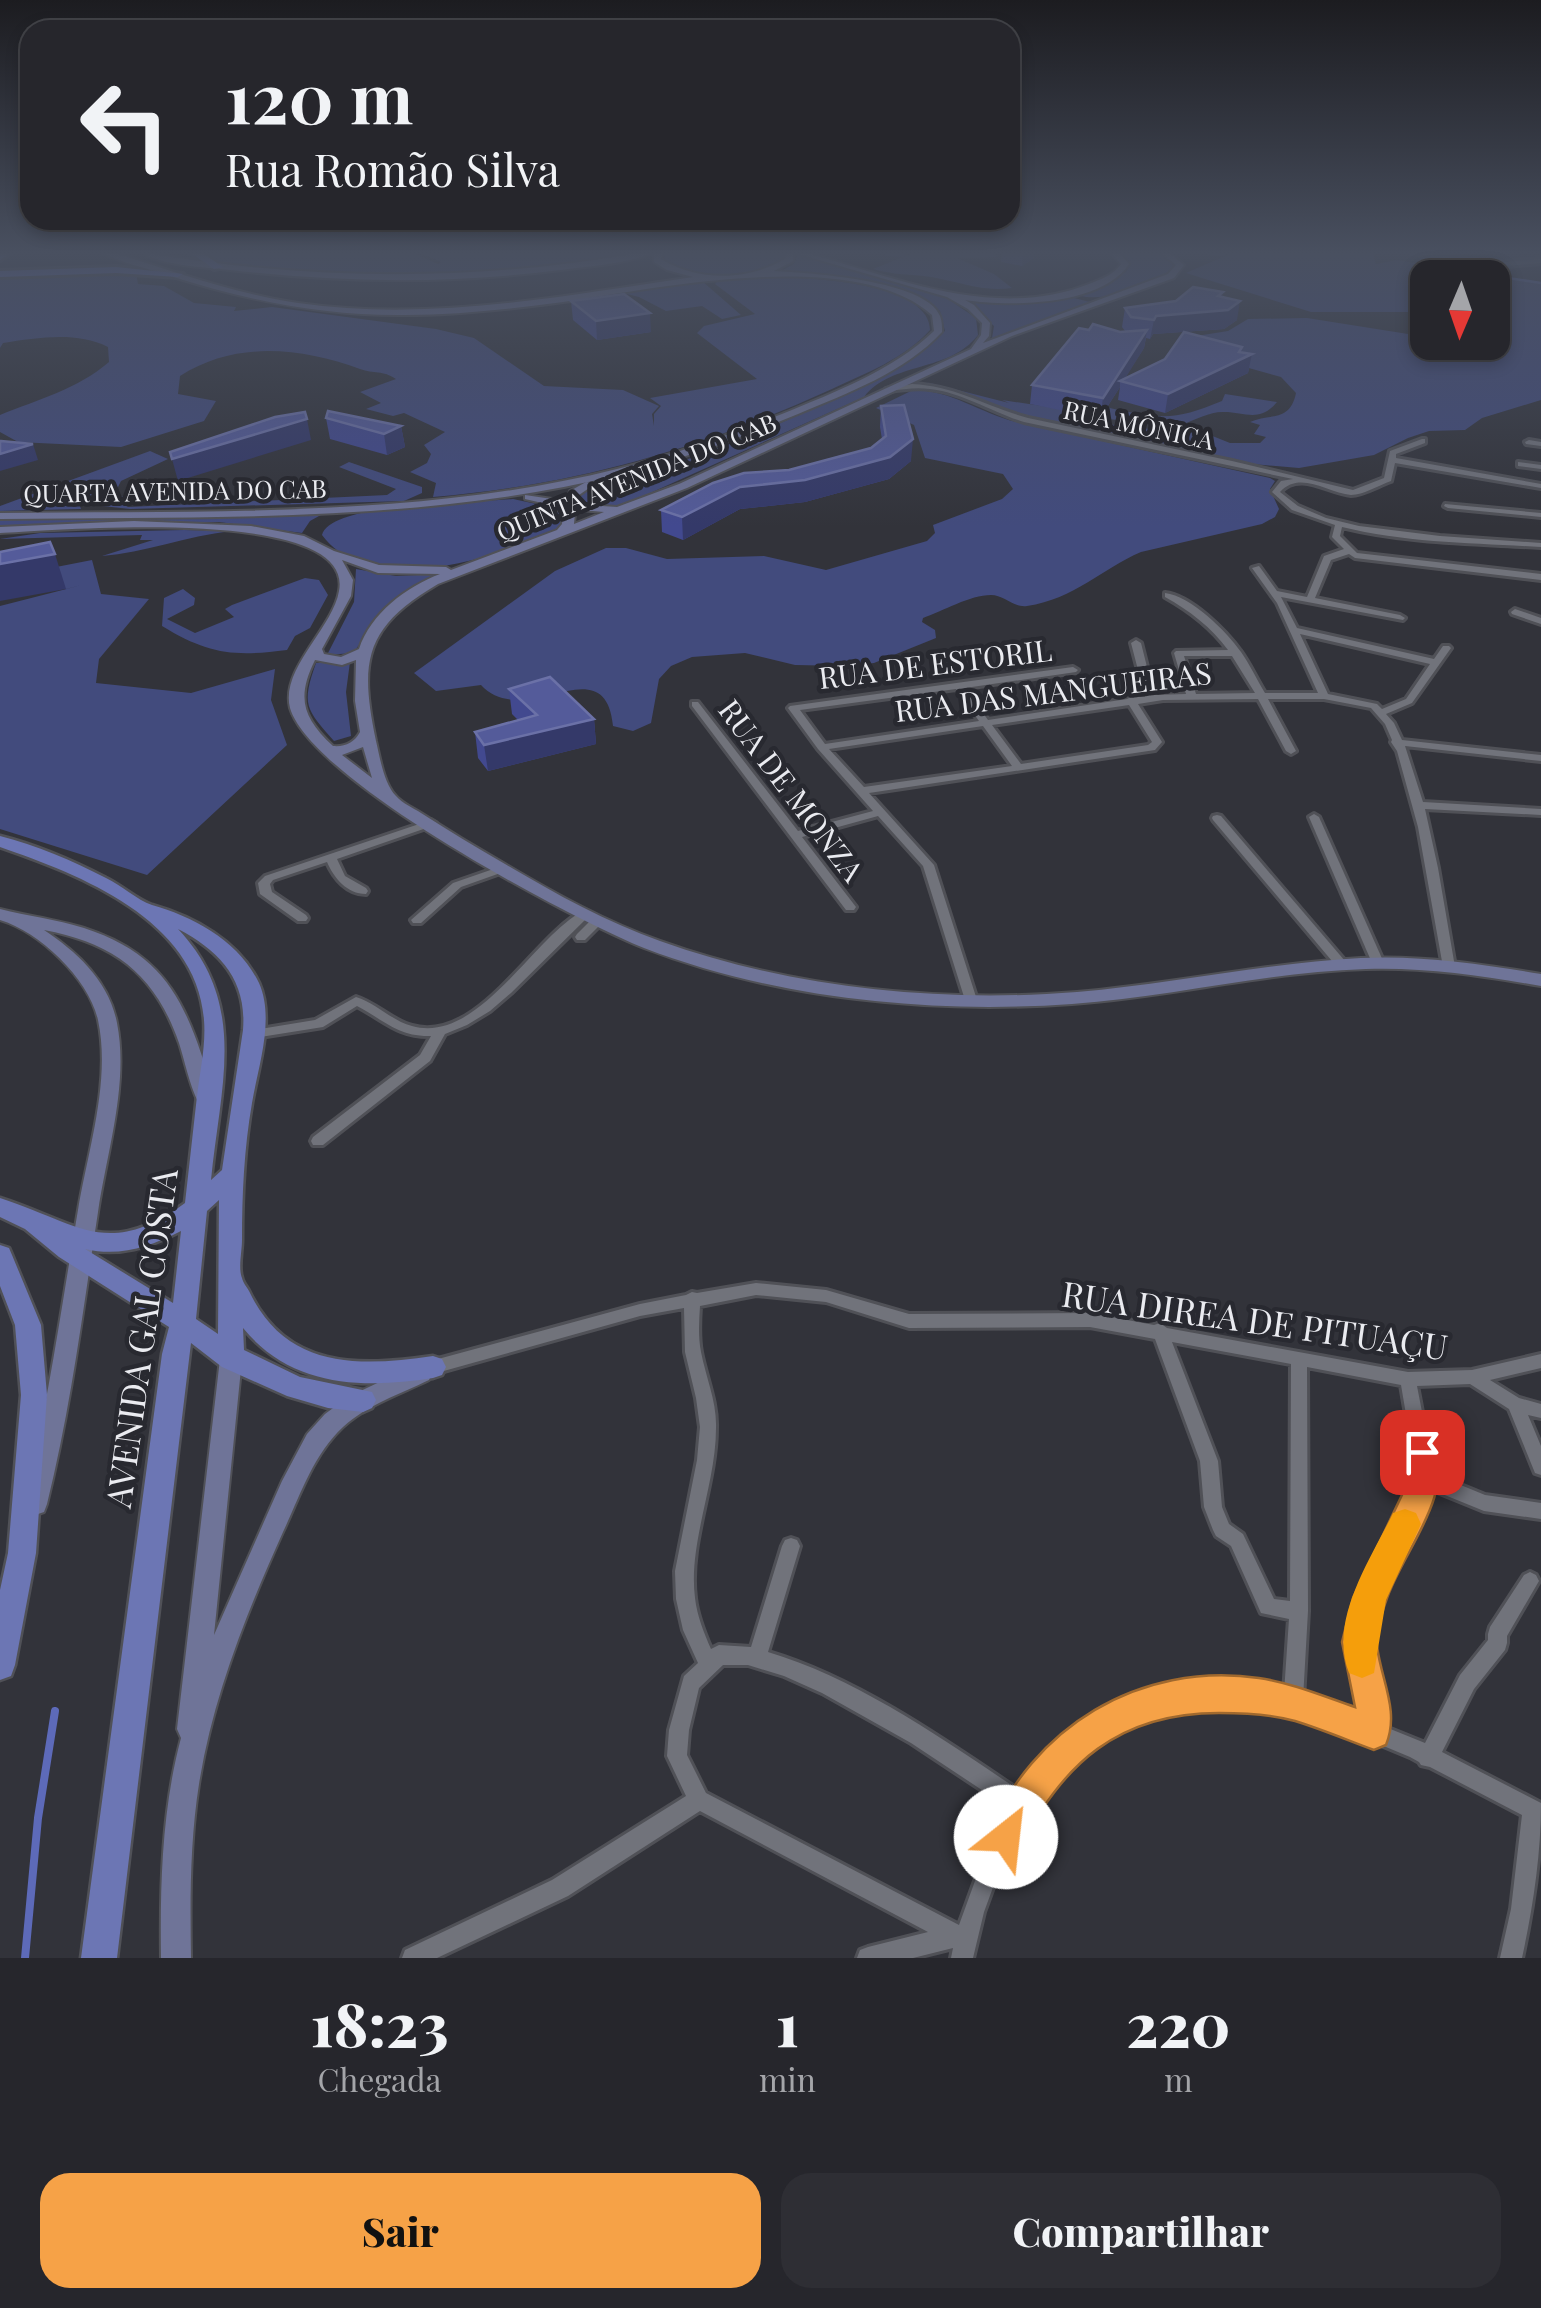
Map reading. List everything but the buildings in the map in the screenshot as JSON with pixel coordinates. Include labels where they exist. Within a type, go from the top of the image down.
[{"type":"main road","name":"QUINTA AVENIDA DO CAB","points":[[350,508],[498,498],[610,477],[778,422],[894,365],[922,344]]},
{"type":"main road","points":[[962,356],[977,344]]},
{"type":"main road","name":"QUINTA AVENIDA DO CAB","points":[[476,565],[641,503],[992,344]]},
{"type":"main road","points":[[610,477],[578,490],[574,502],[605,510],[641,503]]},
{"type":"main road","points":[[498,498],[545,499],[564,507],[570,519],[560,535]]},
{"type":"main road","points":[[323,545],[315,535],[316,526],[350,508]]},
{"type":"main road","name":"QUARTA AVENIDA DO CAB","points":[[0,516],[350,508]]},
{"type":"main road","name":"QUARTA AVENIDA DO CAB","points":[[0,530],[228,526],[279,531],[323,545],[370,567],[402,572],[476,565]]},
{"type":"main road","points":[[336,554],[347,575],[346,590],[299,686],[296,705],[318,744],[388,796],[502,869],[589,918],[671,951],[775,977],[870,993],[970,1000],[1341,964],[1449,967],[1541,980]]},
{"type":"main road","points":[[388,796],[380,782],[367,732],[358,674],[363,652],[374,629],[395,606],[434,580],[476,565]]},
{"type":"main road","points":[[316,648],[319,657],[333,661],[363,652]]},
{"type":"main road","points":[[318,744],[342,751],[357,746],[367,732]]},
{"type":"main road","name":"AVENIDA GAL COSTA","points":[[0,841],[38,854],[134,901],[182,944],[207,986],[214,1015],[197,1209],[99,1958]]},
{"type":"main road","points":[[134,901],[220,944],[248,982],[254,997],[254,1034],[230,1176],[228,1268],[232,1359],[175,1876],[176,1958]]},
{"type":"main road","points":[[6,916],[78,932],[139,959],[154,972],[188,1041],[207,1102]]},
{"type":"main road","points":[[0,1665],[22,1553],[52,1444],[107,1084],[106,1018],[86,974],[60,950],[6,916]]},
{"type":"main road","points":[[82,1252],[132,1242],[177,1224],[230,1176]]},
{"type":"main road","points":[[0,1208],[34,1223],[51,1241],[82,1252],[183,1320],[232,1359],[298,1392],[363,1400]]},
{"type":"main road","points":[[0,1254],[23,1302],[31,1349],[34,1395],[22,1553]]},
{"type":"main road","points":[[228,1268],[245,1313],[258,1332],[302,1362],[328,1373],[358,1377],[432,1368]]},
{"type":"main road","points":[[186,1780],[214,1681],[251,1580],[303,1464],[326,1428],[363,1400],[432,1368]]},
{"type":"street","name":"RUA MÔNICA","points":[[886,390],[918,384],[961,392],[1016,417],[1308,479],[1354,493],[1388,478],[1393,460]]},
{"type":"street","points":[[1422,441],[1393,454],[1393,460],[1541,486]]},
{"type":"street","points":[[1529,442],[1541,444]]},
{"type":"street","points":[[1521,464],[1541,468]]},
{"type":"street","points":[[1260,470],[1290,481]]},
{"type":"street","points":[[1308,479],[1290,481],[1277,488],[1282,500],[1338,526],[1541,545]]},
{"type":"street","points":[[1448,506],[1541,515]]},
{"type":"street","points":[[1338,526],[1336,537],[1348,551]]},
{"type":"street","points":[[1310,600],[1327,558],[1348,551],[1541,576]]},
{"type":"street","points":[[1256,568],[1294,630],[1324,696]]},
{"type":"street","points":[[1274,593],[1400,618]]},
{"type":"street","points":[[1168,595],[1218,627],[1237,653],[1290,752]]},
{"type":"street","points":[[1515,612],[1541,620]]},
{"type":"street","points":[[1294,630],[1436,662]]},
{"type":"street","points":[[1136,643],[1150,698]]},
{"type":"street","points":[[1446,648],[1409,701],[1382,712],[1420,806],[1449,967]]},
{"type":"street","points":[[1191,696],[1178,653],[1237,653]]},
{"type":"street","name":"RUA DE ESTORIL","points":[[970,1000],[928,865],[822,747],[795,706],[1073,670]]},
{"type":"street","points":[[958,685],[1018,768]]},
{"type":"street","name":"RUA DAS MANGUEIRAS","points":[[822,747],[1150,698],[1324,696],[1360,702],[1382,712]]},
{"type":"street","points":[[861,792],[1151,748],[1157,742],[1154,734],[1130,700]]},
{"type":"street","name":"RUA DE MONZA","points":[[695,704],[850,907]]},
{"type":"street","points":[[1396,742],[1541,758]]},
{"type":"street","points":[[1420,806],[1541,812]]},
{"type":"street","points":[[796,835],[880,812]]},
{"type":"street","points":[[1314,817],[1378,964]]},
{"type":"street","points":[[1217,818],[1341,964]]},
{"type":"street","points":[[302,918],[266,894],[264,883],[274,875],[431,823]]},
{"type":"street","points":[[330,856],[340,878],[362,891]]},
{"type":"street","points":[[418,920],[456,885],[502,869]]},
{"type":"street","points":[[581,937],[589,918]]},
{"type":"street","points":[[318,1141],[425,1058],[440,1032],[498,996],[589,918]]},
{"type":"street","points":[[254,1034],[318,1024],[356,1001],[406,1029],[440,1032]]},
{"type":"street","name":"RUA DIREA DE PITUAÇU","points":[[432,1368],[581,1324],[726,1291],[826,1296],[909,1321],[1090,1320],[1160,1330],[1299,1362],[1408,1379],[1472,1378],[1541,1361]]},
{"type":"street","points":[[692,1298],[692,1347],[708,1424],[707,1450],[684,1555],[682,1590],[689,1626],[708,1664]]},
{"type":"street","points":[[1160,1330],[1208,1460],[1213,1507],[1222,1530],[1237,1540],[1268,1607],[1300,1611]]},
{"type":"street","points":[[1293,1703],[1300,1611],[1299,1362]]},
{"type":"street","points":[[1472,1378],[1514,1404],[1541,1411]]},
{"type":"street","points":[[1374,1732],[1372,1698],[1359,1642],[1361,1628],[1370,1598],[1426,1479],[1408,1379]]},
{"type":"street","points":[[1514,1404],[1541,1467]]},
{"type":"street","points":[[1426,1479],[1484,1503],[1541,1511]]},
{"type":"street","points":[[758,1655],[791,1546]]},
{"type":"street","points":[[1428,1758],[1443,1724],[1498,1643],[1497,1634],[1530,1581]]},
{"type":"street","points":[[961,1944],[699,1800],[677,1756],[692,1683],[708,1664],[732,1652],[758,1655],[890,1720],[1022,1804]]},
{"type":"street","points":[[961,1944],[1022,1804],[1064,1753],[1111,1717],[1148,1703],[1217,1693],[1293,1703],[1374,1732],[1537,1811],[1511,1958]]},
{"type":"street","points":[[413,1958],[560,1888],[699,1800]]},
{"type":"street","points":[[868,1958],[961,1944]]},
{"type":"shaded area","points":[[102,344],[483,344],[544,386],[623,390],[659,406],[652,414],[654,426],[654,414],[661,406],[650,398],[757,379],[712,344],[914,344],[871,371],[784,410],[688,445],[590,473],[433,497],[436,483],[410,472],[427,463],[431,454],[424,445],[445,432],[404,413],[393,416],[366,409],[381,403],[360,392],[396,379],[292,352],[246,352],[201,365],[180,376],[178,394],[216,401],[204,421],[121,447],[18,442],[0,432],[0,415],[70,387],[96,372],[109,362],[108,347]]},
{"type":"shaded area","points":[[928,344],[969,344],[952,356],[890,377],[864,397],[619,507],[581,503],[578,496],[591,487],[695,457],[766,430],[903,365]]},
{"type":"shaded area","points":[[1203,344],[1410,344],[1410,360],[1510,360],[1510,344],[1541,344],[1541,400],[1482,418],[1465,430],[1429,431],[1374,455],[1299,468],[1230,462],[1175,446],[1127,442],[997,411],[971,396],[926,382],[1009,403],[1002,400],[1088,413],[1092,417],[1080,419],[1132,428],[1200,431],[1230,443],[1260,443],[1266,437],[1254,434],[1260,425],[1250,422],[1284,413],[1296,393],[1281,377],[1238,365]]},
{"type":"shaded area","points":[[913,390],[953,398],[1016,422],[1270,478],[1275,481],[1270,489],[1279,509],[1275,517],[1262,524],[1141,552],[1074,590],[1044,602],[1022,606],[991,595],[966,600],[923,618],[922,622],[935,630],[936,638],[874,663],[795,665],[745,653],[692,657],[671,666],[659,679],[651,723],[633,731],[613,726],[607,703],[595,692],[579,689],[519,700],[499,697],[481,685],[436,691],[414,673],[555,571],[606,548],[626,548],[667,559],[764,556],[826,570],[927,541],[935,533],[933,525],[1002,499],[1013,489],[1003,474],[925,458],[914,425],[876,408]]},
{"type":"shaded area","points":[[1225,394],[1277,402],[1258,414],[1214,413],[1183,424],[1186,427],[1098,418],[1108,415],[1103,413],[1106,407],[1157,416],[1193,412],[1222,401]]},
{"type":"shaded area","points":[[150,451],[168,459],[121,481],[116,491],[93,494],[79,503],[81,509],[0,511],[0,506]]},
{"type":"shaded area","points":[[349,462],[422,487],[422,493],[404,501],[130,509],[93,505],[105,498],[131,496],[119,502],[128,507],[387,495],[396,489],[339,467]]},
{"type":"shaded area","points":[[513,499],[560,509],[565,516],[562,527],[473,560],[404,569],[372,566],[344,555],[322,535],[331,524],[377,510]]},
{"type":"shaded area","points":[[328,511],[310,521],[302,533],[219,522],[0,527],[0,520]]},
{"type":"shaded area","points":[[231,531],[102,556],[153,540],[140,540],[142,535],[0,539],[40,533]]},
{"type":"shaded area","points":[[92,560],[101,594],[149,599],[99,659],[96,683],[191,693],[275,669],[271,700],[287,745],[147,875],[0,829],[0,606],[82,585],[66,589],[10,576]]},
{"type":"shaded area","points":[[356,569],[396,576],[442,574],[388,606],[353,653],[327,655],[354,602]]},
{"type":"shaded area","points":[[305,578],[319,580],[328,595],[310,628],[295,636],[287,650],[222,651],[193,643],[162,626],[164,598],[183,589],[195,598],[194,605],[167,619],[195,633],[234,617],[225,609],[232,605]]},
{"type":"shaded area","points":[[350,662],[346,692],[351,736],[334,741],[312,713],[309,688],[316,663]]},
{"type":"waterway","points":[[25,1958],[38,1818],[55,1711]]},
{"type":"slow traffic","points":[[1362,1660],[1359,1642],[1370,1598],[1405,1524]]},
{"type":"route","points":[[1006,1837],[1022,1804],[1064,1753],[1111,1717],[1148,1703],[1182,1695],[1256,1695],[1293,1703],[1374,1732],[1372,1698],[1361,1658],[1361,1628],[1370,1598],[1426,1479],[1422,1452]]}]
